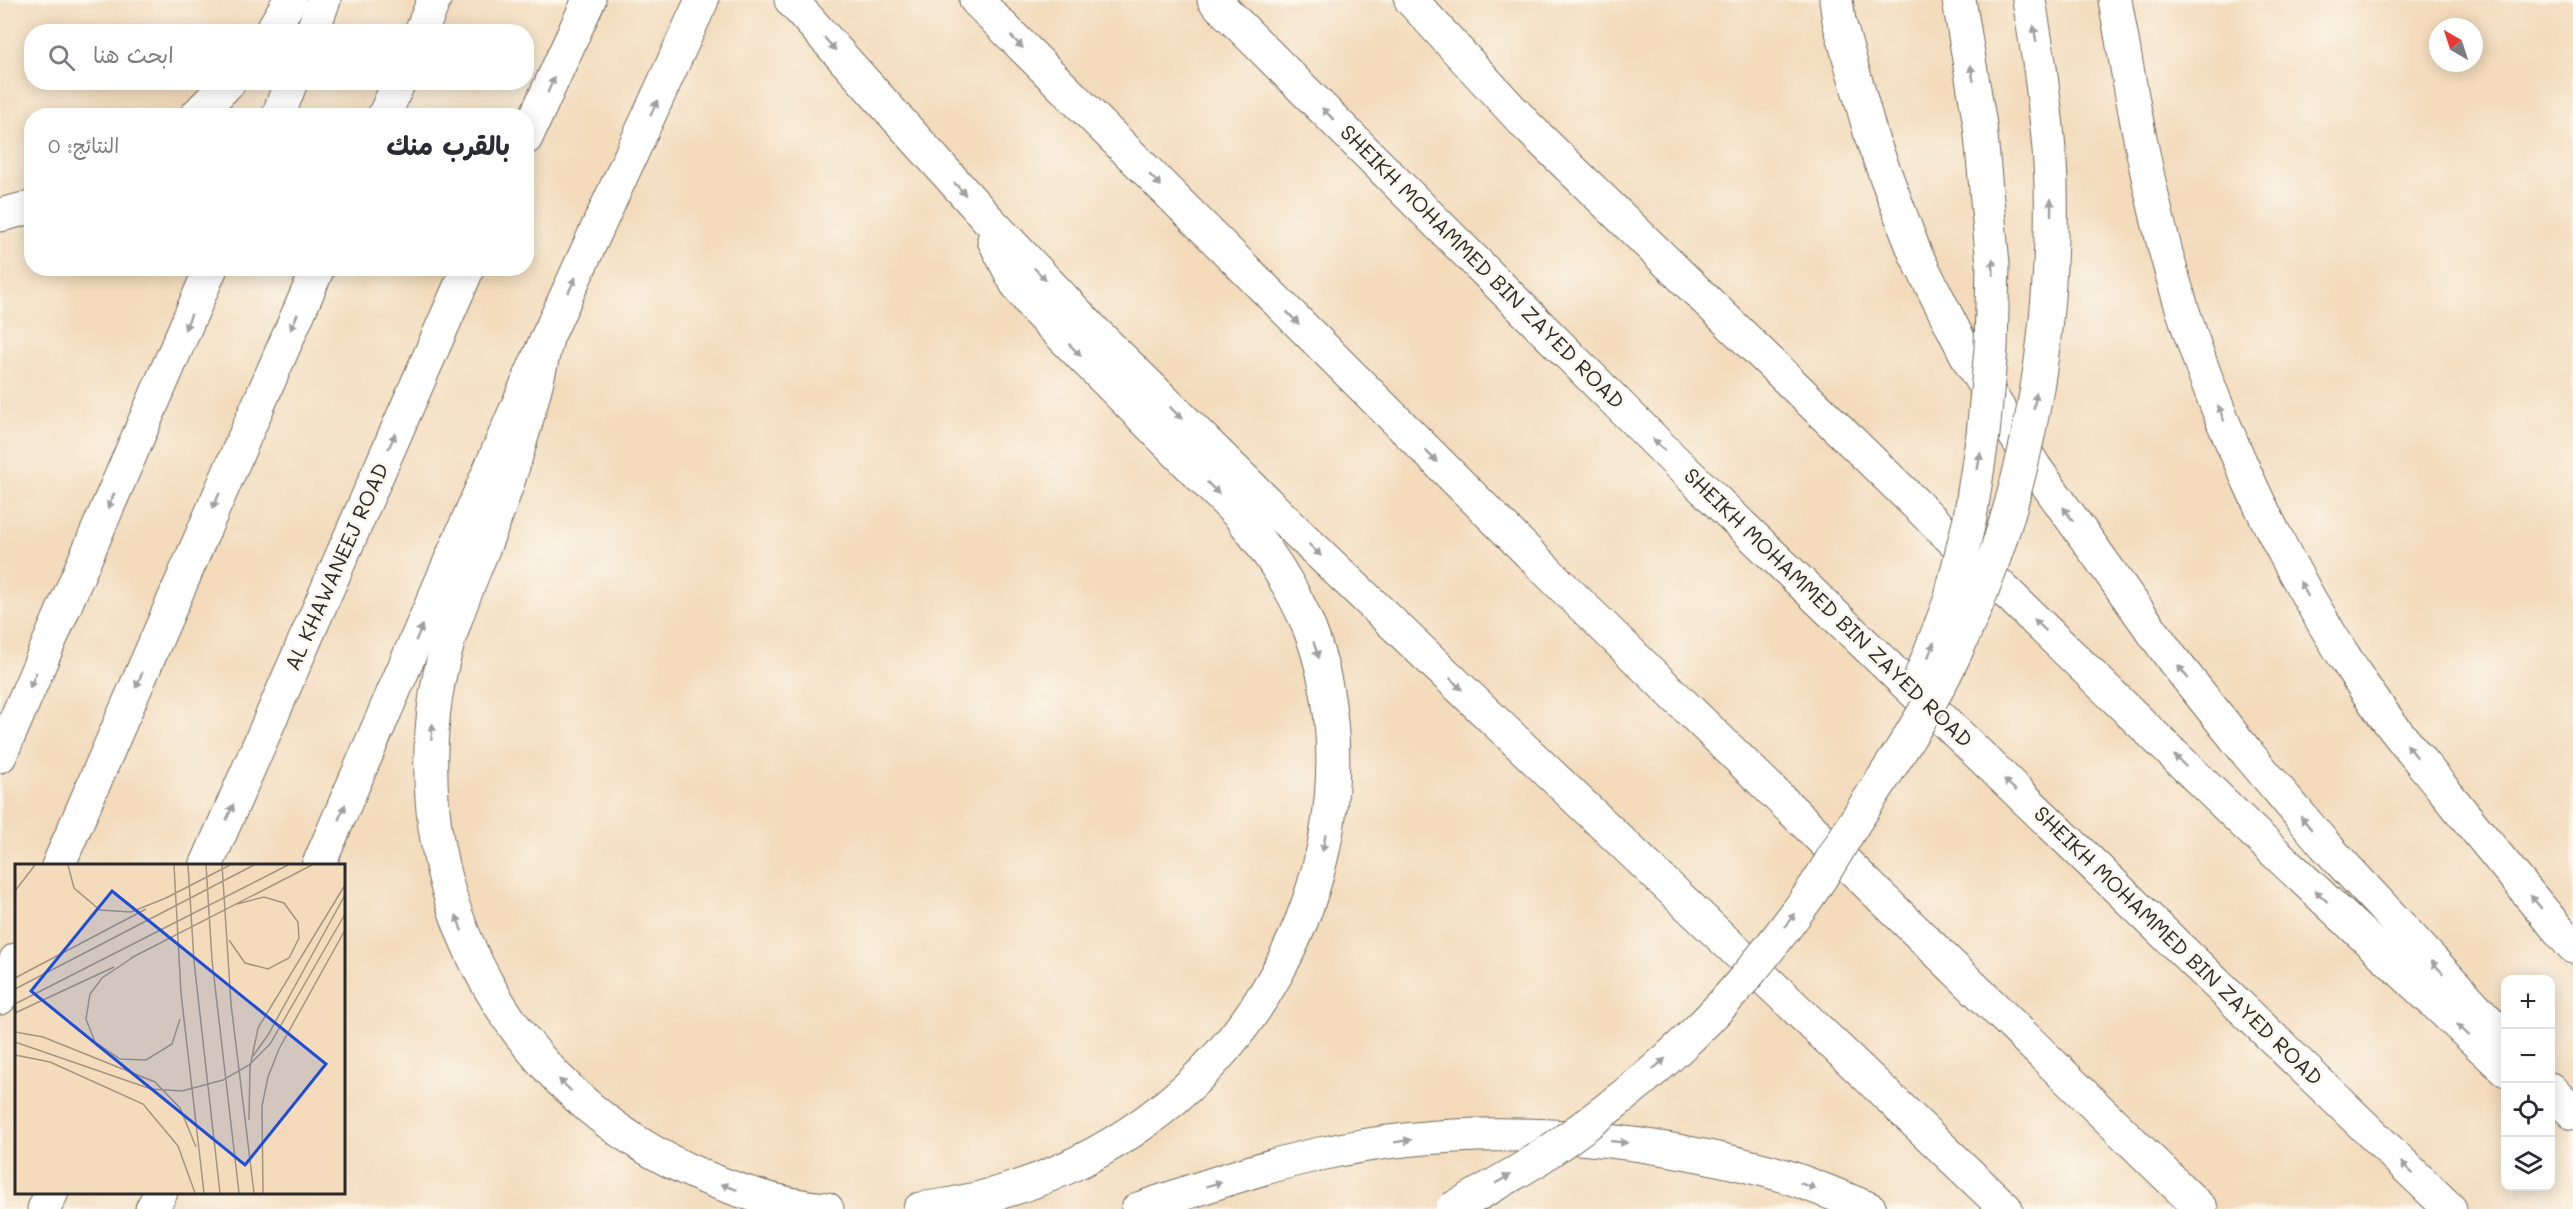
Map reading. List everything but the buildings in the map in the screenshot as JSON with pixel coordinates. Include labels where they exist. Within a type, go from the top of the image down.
[{"type":"main road","points":[[276,24],[290,0]]},
{"type":"main road","points":[[315,24],[324,0]]},
{"type":"main road","points":[[424,24],[434,0]]},
{"type":"main road","points":[[534,120],[589,0]]},
{"type":"main road","points":[[319,864],[547,338],[702,0]]},
{"type":"main road","points":[[791,0],[985,216],[1097,334],[1299,534],[2006,1209]]},
{"type":"main road","points":[[976,0],[1563,587],[2201,1209]]},
{"type":"main road","name":"SHEIKH MOHAMMED BIN ZAYED ROAD","points":[[1214,0],[1676,462],[2450,1209]]},
{"type":"main road","points":[[1411,0],[1527,126],[2255,834],[2501,1066]]},
{"type":"main road","points":[[1836,0],[1839,21],[1872,139],[1915,253],[1970,362],[2034,466],[2173,660],[2248,754],[2325,845],[2501,1037]]},
{"type":"main road","points":[[1857,819],[1910,704],[1950,601],[1970,518],[1983,434],[1991,349],[1994,264],[1980,124],[1959,0]]},
{"type":"main road","points":[[1452,1209],[1534,1161],[1601,1113],[1683,1043],[1748,974],[1806,899],[1890,772],[1918,723],[1969,622],[1990,569],[2023,461],[2036,394],[2049,294],[2051,180],[2040,68],[2029,0]]},
{"type":"main road","points":[[2115,0],[2144,163],[2166,254],[2228,432],[2267,518],[2311,602],[2359,680],[2412,752],[2573,947]]},
{"type":"main road","points":[[204,108],[221,90]]},
{"type":"main road","points":[[281,108],[288,90]]},
{"type":"main road","points":[[388,108],[395,90]]},
{"type":"main road","points":[[0,215],[24,209]]},
{"type":"main road","points":[[920,1209],[953,1205],[998,1195],[1045,1179],[1081,1162],[1132,1132],[1172,1102],[1208,1068],[1240,1030],[1269,989],[1291,946],[1310,901],[1331,806],[1333,758],[1327,693],[1310,631],[1293,592],[1268,552],[1239,515],[1036,310],[1016,283],[999,254],[985,216]]},
{"type":"main road","points":[[0,756],[209,276]]},
{"type":"main road","points":[[59,864],[315,276]]},
{"type":"main road","name":"AL KHAWANEEJ ROAD","points":[[207,864],[464,276]]},
{"type":"main road","points":[[547,338],[518,454],[458,608],[445,651],[436,694],[431,738],[430,782],[444,878],[456,916],[479,970],[503,1011],[532,1051],[565,1086],[600,1117],[660,1156],[725,1186],[769,1199],[827,1209]]},
{"type":"main road","points":[[0,998],[15,962]]},
{"type":"main road","points":[[2555,1094],[2573,1113]]},
{"type":"main road","points":[[2555,1117],[2573,1133]]},
{"type":"main road","points":[[1138,1209],[1210,1185],[1320,1154],[1433,1137],[1547,1134],[1660,1146],[1760,1169],[1870,1209]]},
{"type":"main road","points":[[44,1209],[51,1194]]},
{"type":"main road","points":[[152,1209],[160,1194]]}]
